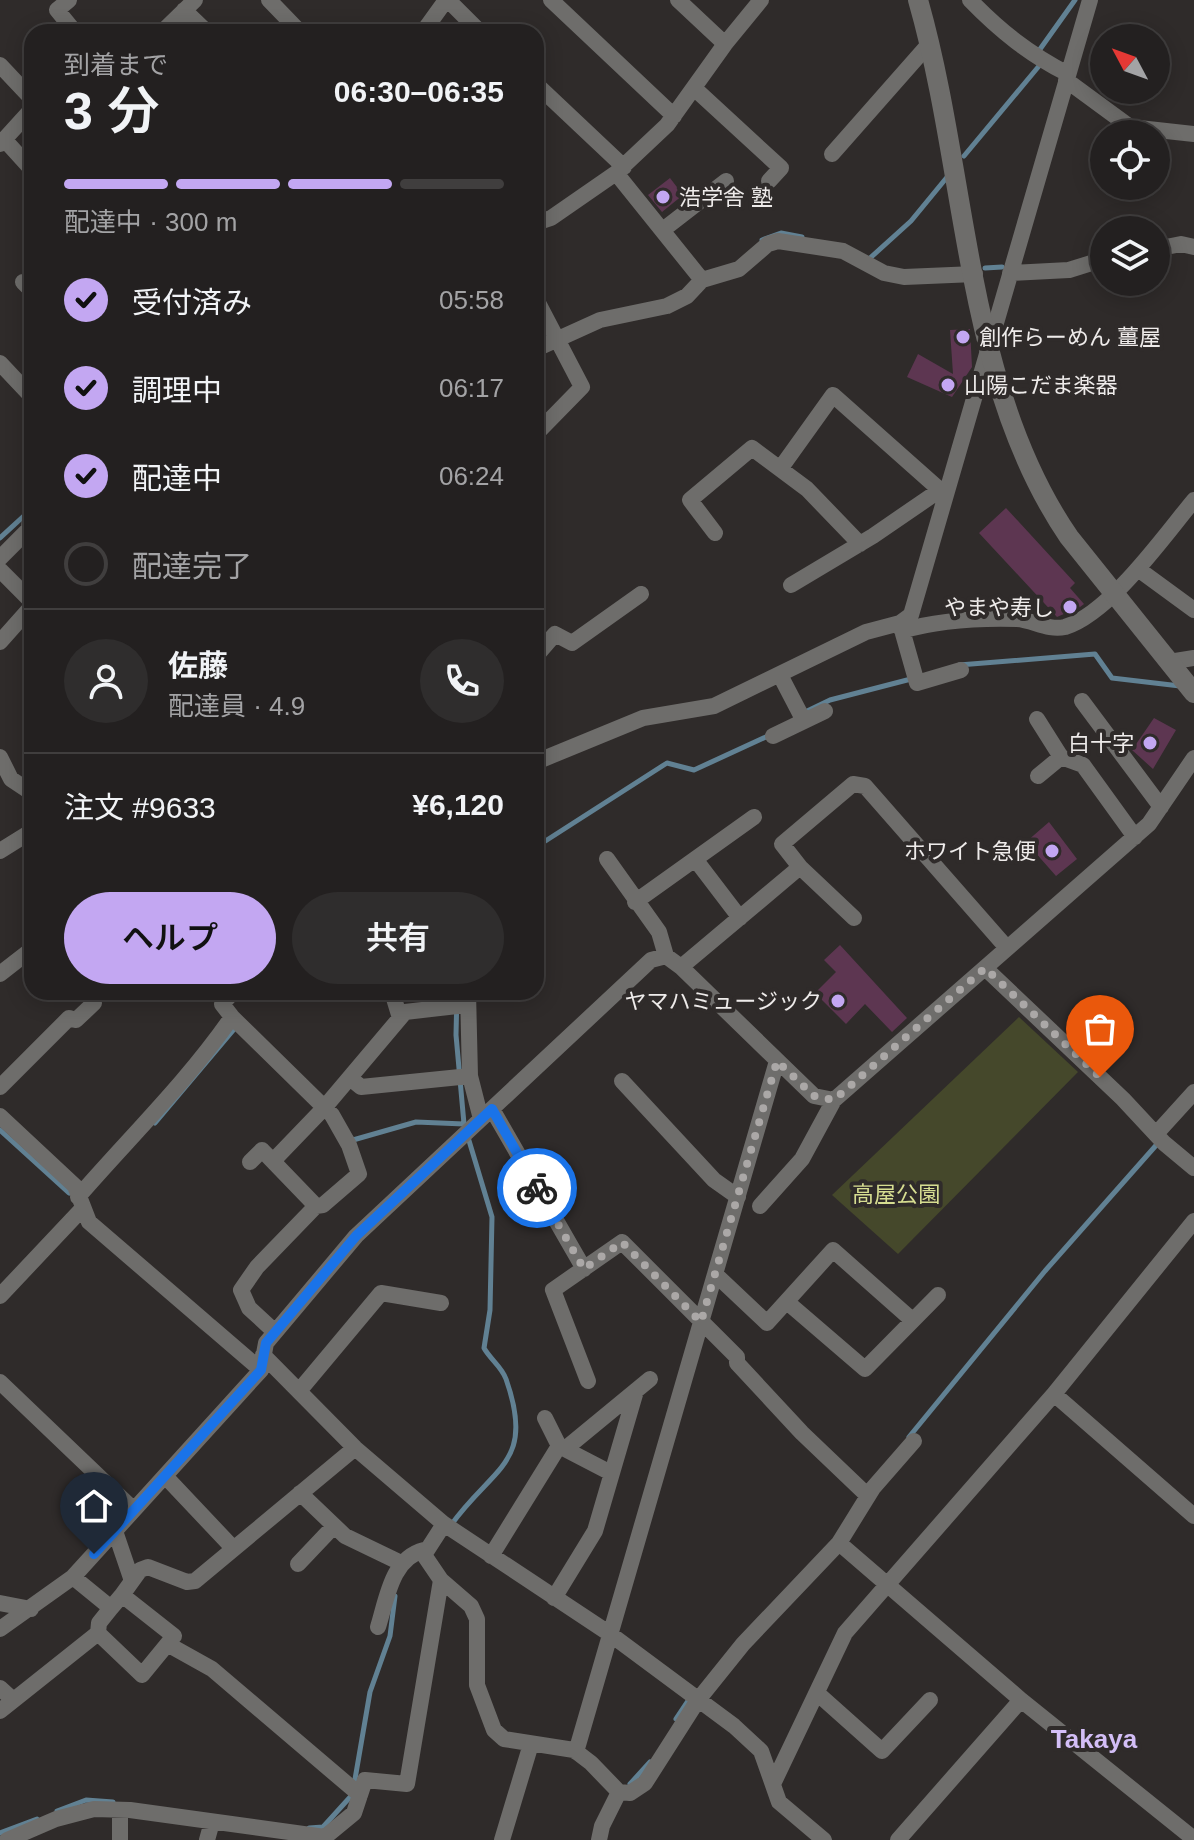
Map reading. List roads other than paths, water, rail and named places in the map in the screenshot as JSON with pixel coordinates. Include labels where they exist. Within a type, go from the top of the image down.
[{"type":"street","points":[[68,24],[57,10],[69,0]]},
{"type":"street","points":[[269,0],[292,24]]},
{"type":"street","points":[[551,0],[674,116]]},
{"type":"street","points":[[678,0],[725,44]]},
{"type":"street","points":[[544,220],[620,170],[674,116],[761,0]]},
{"type":"street","points":[[918,0],[988,342],[1018,435],[1049,504],[1114,595],[1188,686]]},
{"type":"street","points":[[901,627],[911,615],[943,490],[1090,0]]},
{"type":"street","points":[[430,24],[449,1],[472,24]]},
{"type":"street","points":[[974,1],[1033,56],[1067,77],[1130,127],[1194,134]]},
{"type":"street","points":[[170,24],[190,5],[202,24]]},
{"type":"street","points":[[832,154],[929,44]]},
{"type":"street","points":[[0,65],[24,90]]},
{"type":"street","points":[[694,88],[781,168],[769,181]]},
{"type":"street","points":[[544,92],[620,170],[702,280]]},
{"type":"street","points":[[24,118],[2,141],[24,162]]},
{"type":"street","points":[[664,229],[726,181]]},
{"type":"street","points":[[544,345],[600,320],[667,306],[687,296],[702,280],[739,269],[768,244],[778,241],[843,251],[884,273],[904,277],[975,274]]},
{"type":"street","points":[[1170,246],[1181,244],[1194,247]]},
{"type":"street","points":[[1010,273],[1069,270],[1090,263]]},
{"type":"street","points":[[544,314],[582,387],[544,426]]},
{"type":"street","points":[[0,363],[24,388]]},
{"type":"street","points":[[780,469],[833,395],[943,490]]},
{"type":"street","points":[[715,533],[690,500],[752,448],[807,489],[860,544]]},
{"type":"street","points":[[791,585],[943,490]]},
{"type":"street","points":[[544,759],[643,718],[714,706],[866,632],[980,619],[1021,619],[1052,628],[1066,626],[1114,595],[1194,500]]},
{"type":"street","points":[[0,558],[24,534]]},
{"type":"street","points":[[1138,569],[1194,610]]},
{"type":"street","points":[[0,570],[24,596]]},
{"type":"street","points":[[544,647],[555,634],[572,643],[641,594]]},
{"type":"street","points":[[0,642],[24,614]]},
{"type":"street","points":[[901,627],[917,683],[961,670]]},
{"type":"street","points":[[1169,662],[1194,658]]},
{"type":"street","points":[[780,675],[802,716]]},
{"type":"street","points":[[1082,701],[1161,807]]},
{"type":"street","points":[[773,736],[802,716],[825,711]]},
{"type":"street","points":[[1037,719],[1061,757],[1083,765],[1135,837]]},
{"type":"street","points":[[1038,776],[1061,757]]},
{"type":"street","points":[[760,1206],[802,1159],[834,1100],[1135,837],[1161,807],[1194,758]]},
{"type":"street","points":[[2,764],[11,779],[24,788]]},
{"type":"street","points":[[854,918],[800,867],[782,844],[853,784],[865,786],[1007,948]]},
{"type":"street","points":[[635,902],[754,817]]},
{"type":"street","points":[[0,851],[24,836]]},
{"type":"street","points":[[607,859],[659,932],[666,956],[814,1096],[834,1100]]},
{"type":"street","points":[[695,859],[740,918]]},
{"type":"street","points":[[681,967],[800,867]]},
{"type":"street","points":[[0,974],[24,955]]},
{"type":"street","points":[[0,1629],[73,1577],[165,1476],[262,1362],[266,1343],[356,1236],[651,960],[666,956]]},
{"type":"street","points":[[985,968],[1160,1139],[1194,1168]]},
{"type":"street","points":[[226,1000],[222,1004],[236,1021],[327,1105],[349,1145],[359,1174],[323,1205],[316,1206],[257,1267],[241,1290],[249,1308],[275,1332]]},
{"type":"street","points":[[394,1000],[400,1018]]},
{"type":"street","points":[[273,1161],[327,1105],[405,1012],[462,1002],[464,1077],[476,1123],[584,1269]]},
{"type":"street","points":[[0,1087],[69,1018],[76,1020],[94,1003]]},
{"type":"street","points":[[0,1296],[236,1021]]},
{"type":"street","points":[[576,1752],[777,1061]]},
{"type":"street","points":[[350,1078],[361,1087],[464,1077]]},
{"type":"street","points":[[622,1081],[714,1180],[738,1197]]},
{"type":"street","points":[[1160,1139],[1194,1092]]},
{"type":"street","points":[[3,1128],[75,1186],[89,1222],[299,1391],[355,1448],[448,1526],[610,1634],[761,1751],[779,1802],[824,1840]]},
{"type":"street","points":[[250,1162],[262,1150],[316,1206]]},
{"type":"street","points":[[773,1784],[845,1633],[1054,1394],[1194,1221]]},
{"type":"street","points":[[588,1381],[553,1290],[622,1242],[737,1357],[737,1363],[802,1433],[865,1494]]},
{"type":"street","points":[[715,1274],[767,1323],[833,1250],[911,1319]]},
{"type":"street","points":[[299,1391],[381,1293],[441,1303]]},
{"type":"street","points":[[787,1302],[865,1369],[938,1295]]},
{"type":"street","points":[[491,1556],[562,1447],[650,1379]]},
{"type":"street","points":[[0,1382],[134,1510]]},
{"type":"street","points":[[554,1598],[595,1531],[636,1391]]},
{"type":"street","points":[[1054,1394],[1194,1516]]},
{"type":"street","points":[[545,1418],[562,1447],[611,1473]]},
{"type":"street","points":[[599,1840],[602,1826],[624,1792],[645,1783],[694,1697],[839,1543],[865,1494],[914,1441]]},
{"type":"street","points":[[4,1700],[98,1633],[99,1623],[132,1581],[148,1567],[187,1582],[195,1581],[355,1448]]},
{"type":"street","points":[[165,1476],[233,1548]]},
{"type":"street","points":[[300,1493],[334,1526],[369,1550],[401,1563]]},
{"type":"street","points":[[298,1564],[334,1526]]},
{"type":"street","points":[[425,1555],[448,1526]]},
{"type":"street","points":[[115,1531],[132,1581]]},
{"type":"street","points":[[839,1543],[890,1583],[1021,1700],[1194,1839]]},
{"type":"street","points":[[378,1627],[401,1563],[410,1554],[425,1555]]},
{"type":"street","points":[[425,1555],[441,1580],[471,1606],[477,1619],[477,1685],[494,1730],[504,1739],[576,1752],[624,1792]]},
{"type":"street","points":[[73,1577],[174,1636],[142,1675],[98,1633]]},
{"type":"street","points":[[7,1840],[56,1819],[94,1809],[325,1837],[354,1813],[355,1792],[365,1780],[407,1784],[441,1580]]},
{"type":"street","points":[[0,1603],[31,1609]]},
{"type":"street","points":[[169,1645],[212,1669],[355,1792]]},
{"type":"street","points":[[817,1693],[882,1751],[930,1700]]},
{"type":"street","points":[[898,1840],[1021,1700]]},
{"type":"street","points":[[502,1840],[531,1744]]},
{"type":"street","points":[[120,1810],[120,1840]]},
{"type":"street","points":[[207,1840],[212,1822]]},
{"type":"waterway","points":[[1038,52],[1075,0]]},
{"type":"waterway","points":[[964,156],[1039,66]]},
{"type":"waterway","points":[[869,259],[911,221],[948,176]]},
{"type":"waterway","points":[[762,240],[781,233],[802,237]]},
{"type":"waterway","points":[[985,268],[1002,267]]},
{"type":"waterway","points":[[0,538],[24,516]]},
{"type":"waterway","points":[[959,665],[1095,654],[1112,678],[1180,686]]},
{"type":"waterway","points":[[803,713],[830,700],[911,679]]},
{"type":"waterway","points":[[544,842],[667,763],[694,770],[768,736]]},
{"type":"waterway","points":[[451,1525],[506,1462],[516,1429],[506,1379],[484,1348],[490,1310],[492,1217],[464,1124],[456,1035],[457,1000]]},
{"type":"waterway","points":[[155,1123],[236,1027]]},
{"type":"waterway","points":[[350,1137],[353,1140],[416,1122],[464,1124]]},
{"type":"waterway","points":[[0,1130],[69,1193]]},
{"type":"waterway","points":[[909,1437],[1045,1271],[1159,1142]]},
{"type":"waterway","points":[[354,1785],[370,1692],[390,1636],[395,1596]]},
{"type":"waterway","points":[[676,1719],[690,1698]]},
{"type":"waterway","points":[[630,1784],[650,1762]]},
{"type":"waterway","points":[[309,1828],[323,1827],[352,1795]]},
{"type":"waterway","points":[[57,1811],[86,1800],[113,1802]]},
{"type":"waterway","points":[[0,1833],[37,1819]]},
{"type":"place","name":"浩学舎 塾","points":[[663,197]]},
{"type":"place","name":"創作らーめん 薑屋","points":[[963,337]]},
{"type":"place","name":"山陽こだま楽器","points":[[948,385]]},
{"type":"place","name":"やまや寿し","points":[[1070,607]]},
{"type":"place","name":"白十字","points":[[1150,743]]},
{"type":"place","name":"ホワイト急便","points":[[1052,851]]},
{"type":"place","name":"ヤマハミュージック","points":[[838,1001]]},
{"type":"district","name":"Takaya","points":[[1094,1739]]},
{"type":"park label","name":"高屋公園","points":[[896,1194]]}]
